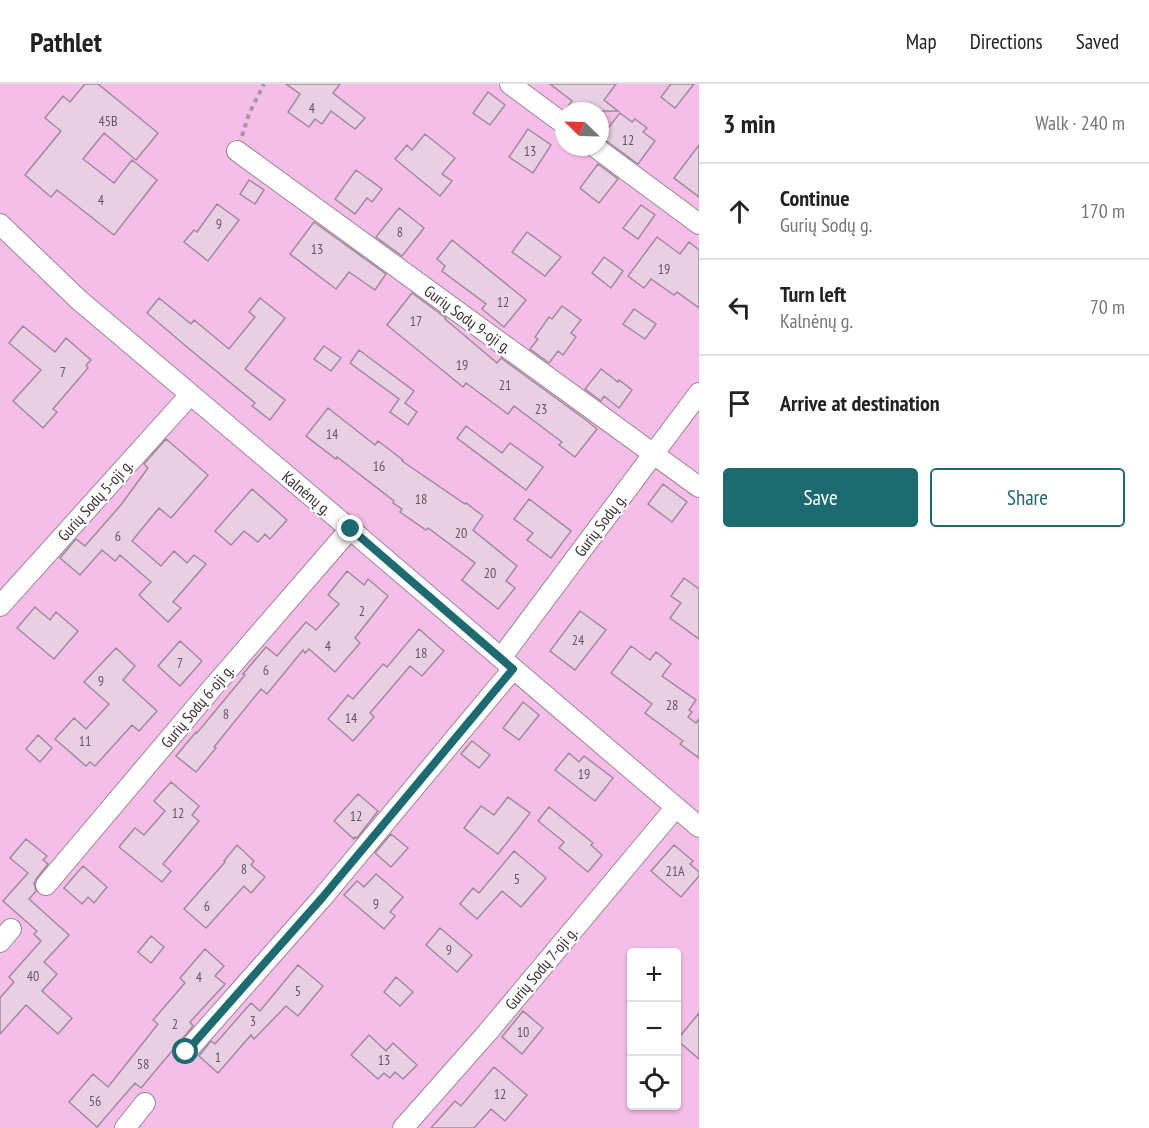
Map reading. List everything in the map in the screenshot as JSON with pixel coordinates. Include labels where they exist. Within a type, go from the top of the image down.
[{"type":"street","points":[[510,84],[555,117]]},
{"type":"street","name":"Gurių Sodų 9-oji g.","points":[[237,151],[699,487]]},
{"type":"street","points":[[607,156],[699,224]]},
{"type":"street","name":"Kalnėnų g.","points":[[0,224],[79,300],[699,827]]},
{"type":"street","name":"Gurių Sodų g.","points":[[186,1052],[322,898],[507,663],[653,454],[699,393]]},
{"type":"street","name":"Gurių Sodų 5-oji g.","points":[[0,606],[190,394]]},
{"type":"street","name":"Gurių Sodų 6-oji g.","points":[[46,885],[208,693],[351,529]]},
{"type":"street","name":"Gurių Sodų 7-oji g.","points":[[404,1128],[487,1033],[676,807]]},
{"type":"street","points":[[125,1128],[145,1103]]},
{"type":"path","points":[[237,151],[249,114],[264,84]]},
{"type":"shaded area","points":[[0,84],[699,84],[699,1128],[0,1128]]},
{"type":"building","points":[[85,84],[98,84],[158,133],[136,160],[104,133],[83,159],[114,183],[132,160],[157,180],[114,235],[57,190],[51,197],[25,175],[61,131],[45,118],[63,96],[70,102]]},
{"type":"building","points":[[286,84],[340,84],[333,93],[365,118],[355,129],[331,111],[322,124],[315,119],[309,127],[288,112],[300,94]]},
{"type":"building","points":[[550,84],[616,84],[604,100],[607,102],[572,101]]},
{"type":"building","points":[[671,84],[694,84],[675,108],[661,97]]},
{"type":"building","points":[[488,92],[505,105],[490,125],[473,113]]},
{"type":"building","points":[[609,104],[618,111],[609,111]]},
{"type":"building","points":[[620,113],[632,122],[635,119],[647,128],[643,132],[655,141],[638,164],[609,143],[609,127]]},
{"type":"building","points":[[528,129],[551,145],[533,173],[509,157]]},
{"type":"building","points":[[425,134],[455,158],[442,174],[452,181],[440,196],[395,159],[407,145],[412,150]]},
{"type":"building","points":[[699,145],[699,197],[674,178]]},
{"type":"building","points":[[598,164],[618,179],[599,203],[580,188]]},
{"type":"building","points":[[356,170],[382,189],[372,202],[367,198],[355,214],[335,199]]},
{"type":"building","points":[[249,180],[264,190],[255,204],[240,194]]},
{"type":"building","points":[[217,204],[239,220],[208,261],[184,242],[194,230],[197,232]]},
{"type":"building","points":[[641,205],[655,215],[638,239],[623,228]]},
{"type":"building","points":[[399,208],[424,228],[402,256],[376,237]]},
{"type":"building","points":[[314,222],[386,274],[375,290],[349,272],[336,289],[290,254]]},
{"type":"building","points":[[527,232],[561,257],[545,276],[512,252]]},
{"type":"building","points":[[657,237],[680,254],[689,242],[699,250],[699,308],[677,292],[674,295],[651,279],[644,288],[628,276]]},
{"type":"building","points":[[452,240],[526,300],[504,327],[482,309],[486,304],[442,271],[445,266],[437,259]]},
{"type":"building","points":[[604,257],[623,271],[611,288],[592,273]]},
{"type":"building","points":[[412,293],[446,318],[497,363],[501,358],[597,429],[575,457],[559,445],[562,442],[514,406],[508,414],[466,383],[463,387],[387,325]]},
{"type":"building","points":[[159,298],[191,324],[194,320],[229,349],[255,317],[249,312],[260,298],[285,318],[245,369],[285,400],[270,420],[252,406],[255,403],[147,313]]},
{"type":"building","points":[[562,306],[581,320],[571,333],[576,337],[563,355],[558,351],[549,363],[530,349],[538,339],[535,337],[549,317],[552,319]]},
{"type":"building","points":[[634,309],[656,324],[645,339],[623,324]]},
{"type":"building","points":[[23,326],[55,352],[66,338],[91,360],[86,365],[88,368],[53,409],[57,412],[43,428],[13,401],[41,370],[9,343]]},
{"type":"building","points":[[324,346],[341,358],[331,371],[314,359]]},
{"type":"building","points":[[359,350],[414,391],[405,403],[417,412],[408,425],[390,412],[399,399],[350,363]]},
{"type":"building","points":[[601,369],[632,390],[619,408],[604,396],[601,401],[585,389]]},
{"type":"building","points":[[328,408],[375,445],[378,441],[402,461],[483,516],[473,530],[517,566],[506,581],[515,588],[498,609],[462,580],[475,563],[428,528],[426,530],[400,512],[402,509],[393,503],[394,501],[306,436]]},
{"type":"building","points":[[466,426],[502,453],[510,443],[543,467],[526,490],[457,438]]},
{"type":"building","points":[[166,439],[208,475],[171,518],[159,508],[132,541],[161,566],[174,551],[187,563],[194,555],[206,564],[173,602],[181,608],[168,622],[139,595],[151,582],[120,555],[115,561],[102,550],[80,575],[60,558],[76,539],[85,546],[120,506],[148,468],[144,464]]},
{"type":"building","points":[[663,484],[687,502],[672,522],[648,504]]},
{"type":"building","points":[[252,489],[287,520],[270,539],[265,534],[258,542],[244,531],[231,545],[215,531]]},
{"type":"building","points":[[529,499],[571,531],[551,558],[527,540],[533,533],[514,519]]},
{"type":"building","points":[[347,571],[364,585],[368,579],[388,596],[355,638],[360,643],[335,672],[309,649],[305,653],[303,650],[267,694],[261,689],[196,772],[176,756],[266,647],[277,656],[306,622],[316,630],[339,604],[328,595]]},
{"type":"building","points":[[684,578],[699,589],[699,639],[670,618],[681,603],[671,596]]},
{"type":"building","points":[[35,607],[50,620],[56,612],[78,631],[54,659],[17,628]]},
{"type":"building","points":[[580,611],[606,630],[575,670],[550,651]]},
{"type":"building","points":[[419,629],[444,651],[422,676],[410,666],[370,713],[374,717],[353,741],[328,719],[348,695],[353,699],[383,664],[387,667]]},
{"type":"building","points":[[180,641],[202,661],[180,686],[158,666]]},
{"type":"building","points":[[631,646],[650,660],[656,652],[671,664],[662,676],[696,700],[689,710],[692,712],[688,717],[696,723],[699,719],[699,758],[680,744],[683,741],[645,713],[652,704],[611,673]]},
{"type":"building","points":[[116,648],[135,666],[123,680],[157,711],[139,731],[132,725],[95,766],[90,762],[86,766],[55,739],[74,718],[86,729],[109,704],[84,682]]},
{"type":"building","points":[[523,702],[539,715],[519,740],[503,728]]},
{"type":"building","points":[[38,735],[52,748],[40,762],[26,749]]},
{"type":"building","points":[[472,741],[490,755],[479,768],[461,754]]},
{"type":"building","points":[[569,753],[579,762],[584,756],[613,778],[595,801],[555,770]]},
{"type":"building","points":[[171,782],[199,806],[192,815],[199,821],[163,864],[171,871],[162,882],[119,847],[135,828],[144,835],[165,811],[154,801]]},
{"type":"building","points":[[358,794],[378,811],[354,839],[334,821]]},
{"type":"building","points":[[508,797],[530,813],[498,854],[464,828],[481,806],[494,815]]},
{"type":"building","points":[[549,807],[593,843],[591,845],[602,855],[588,872],[559,848],[564,842],[538,821]]},
{"type":"building","points":[[391,834],[408,848],[391,867],[375,853]]},
{"type":"building","points":[[26,839],[47,856],[43,860],[48,864],[34,883],[36,891],[29,899],[69,935],[44,962],[57,974],[42,991],[72,1018],[58,1034],[26,1005],[0,1034],[0,998],[14,982],[9,977],[41,941],[34,934],[37,931],[3,901],[28,873],[10,858]]},
{"type":"building","points":[[237,845],[254,861],[251,865],[265,877],[251,893],[244,886],[206,928],[184,909]]},
{"type":"building","points":[[674,845],[693,861],[690,864],[699,872],[699,876],[681,897],[651,871]]},
{"type":"building","points":[[514,851],[546,878],[521,907],[502,891],[477,919],[460,904],[473,888],[479,893]]},
{"type":"building","points":[[83,866],[107,887],[94,903],[88,897],[82,904],[64,888]]},
{"type":"building","points":[[376,874],[403,897],[390,912],[395,916],[384,929],[344,895],[357,881],[364,887]]},
{"type":"building","points":[[440,928],[472,955],[457,972],[426,945]]},
{"type":"building","points":[[151,936],[164,947],[151,963],[138,952]]},
{"type":"building","points":[[205,949],[224,966],[215,976],[225,984],[190,1022],[193,1026],[141,1088],[135,1083],[97,1127],[69,1102],[93,1074],[108,1087],[158,1024],[153,1020],[185,983],[180,978]]},
{"type":"building","points":[[298,965],[323,986],[298,1016],[286,1006],[254,1039],[251,1035],[218,1073],[199,1056],[211,1041],[215,1044],[251,1003],[260,1011]]},
{"type":"building","points":[[396,977],[413,992],[400,1006],[384,992]]},
{"type":"building","points":[[523,1011],[543,1028],[522,1054],[502,1037]]},
{"type":"building","points":[[699,1013],[699,1059],[681,1043],[681,1035]]},
{"type":"building","points":[[369,1035],[386,1051],[393,1043],[417,1065],[403,1079],[395,1072],[390,1078],[384,1073],[378,1079],[351,1055]]},
{"type":"building","points":[[494,1067],[527,1095],[505,1121],[491,1109],[474,1128],[431,1128],[455,1101],[461,1106]]},
{"type":"route","points":[[186,1052],[322,898],[513,669],[351,529]]}]
